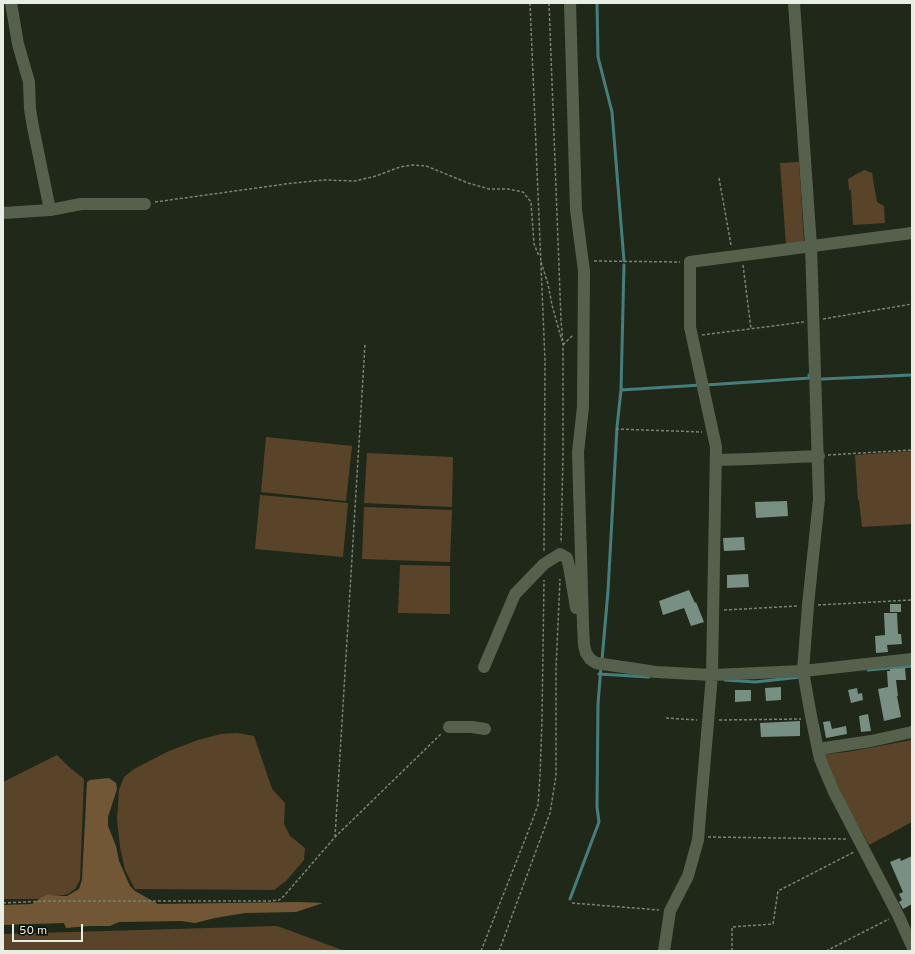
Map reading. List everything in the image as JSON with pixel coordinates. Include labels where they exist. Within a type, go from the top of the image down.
[{"type":"street","points":[[11,3],[18,44],[29,82],[32,127],[50,210]]},
{"type":"street","points":[[570,3],[576,210],[584,272],[583,407],[578,452],[583,625],[584,645],[586,652],[590,659],[601,664],[656,672],[712,675],[803,671],[912,659]]},
{"type":"street","points":[[794,3],[811,246],[819,456],[819,499],[803,671],[820,759],[834,792],[898,915],[912,946]]},
{"type":"street","points":[[3,212],[50,210],[81,204],[145,204]]},
{"type":"street","points":[[664,951],[670,911],[688,876],[698,836],[712,675],[716,447],[690,327],[690,262],[912,233]]},
{"type":"street","points":[[716,460],[750,460],[819,456]]},
{"type":"street","points":[[484,667],[516,594],[544,564],[560,554],[567,558],[570,566],[578,616],[583,625]]},
{"type":"street","points":[[449,727],[472,727],[484,729]]},
{"type":"street","points":[[818,749],[872,741],[912,732]]},
{"type":"path","points":[[481,951],[538,805],[540,776],[544,564],[544,361],[530,3]]},
{"type":"path","points":[[550,3],[563,345],[563,456],[560,554]]},
{"type":"path","points":[[145,204],[292,183],[325,180],[355,181],[376,176],[400,167],[413,165],[426,166],[468,183],[484,187],[523,192],[531,202],[534,244],[548,284],[563,345]]},
{"type":"path","points":[[720,178],[752,328]]},
{"type":"path","points":[[584,272],[585,268],[593,261],[690,262]]},
{"type":"path","points":[[563,345],[576,331]]},
{"type":"path","points":[[336,837],[366,344]]},
{"type":"path","points":[[616,429],[712,432]]},
{"type":"path","points":[[819,456],[912,450]]},
{"type":"path","points":[[499,951],[550,813],[556,776],[556,669],[560,577]]},
{"type":"path","points":[[666,718],[708,720],[811,718]]},
{"type":"path","points":[[3,903],[45,901],[270,902],[278,900],[284,896],[336,837],[449,727]]},
{"type":"path","points":[[698,836],[861,843]]},
{"type":"path","points":[[732,951],[732,927],[773,924],[775,901],[778,891],[861,843]]},
{"type":"path","points":[[572,903],[670,911]]},
{"type":"path","points":[[828,951],[898,915]]},
{"type":"shaded area","points":[[799,162],[804,243],[786,245],[780,163]]},
{"type":"shaded area","points":[[864,170],[872,173],[877,202],[884,206],[885,223],[853,225],[851,190],[849,190],[848,179]]},
{"type":"shaded area","points":[[266,437],[352,446],[346,501],[261,492]]},
{"type":"shaded area","points":[[912,451],[912,524],[862,527],[858,500],[855,455]]},
{"type":"shaded area","points":[[367,453],[453,457],[452,507],[364,503]]},
{"type":"shaded area","points":[[260,495],[348,503],[343,557],[255,549]]},
{"type":"shaded area","points":[[364,507],[452,510],[450,562],[362,559]]},
{"type":"shaded area","points":[[400,565],[450,566],[450,614],[398,613]]},
{"type":"shaded area","points":[[238,733],[254,736],[272,789],[285,803],[284,824],[290,836],[305,848],[304,860],[286,881],[274,890],[135,889],[125,870],[120,847],[117,819],[119,790],[124,777],[134,769],[169,751],[198,740],[221,734]]},
{"type":"shaded area","points":[[912,740],[912,822],[869,845],[843,798],[824,754],[847,752]]},
{"type":"shaded area","points":[[57,755],[84,779],[80,880],[75,889],[68,894],[43,899],[3,899],[3,782]]},
{"type":"shaded area","points":[[109,778],[116,783],[117,789],[108,817],[108,826],[116,846],[119,861],[130,886],[135,891],[158,904],[323,903],[296,912],[245,913],[195,923],[181,921],[119,922],[110,926],[66,928],[64,923],[3,925],[3,905],[32,904],[49,894],[54,896],[67,896],[79,889],[82,880],[87,782],[90,780]]},
{"type":"shaded area","points":[[277,926],[345,951],[3,951],[3,934]]},
{"type":"building","points":[[787,501],[788,516],[756,518],[755,502]]},
{"type":"building","points":[[744,537],[745,550],[724,551],[723,538]]},
{"type":"building","points":[[748,574],[749,587],[727,588],[727,575]]},
{"type":"building","points":[[689,590],[695,603],[696,602],[704,622],[691,626],[684,608],[663,615],[659,601]]},
{"type":"building","points":[[890,604],[901,604],[901,612],[890,612]]},
{"type":"building","points":[[884,613],[897,613],[898,634],[901,634],[902,644],[887,645],[888,652],[876,653],[875,636],[885,635]]},
{"type":"building","points":[[905,668],[906,680],[896,680],[901,717],[884,721],[878,689],[888,687],[887,671],[890,671],[890,669]]},
{"type":"building","points":[[781,687],[781,700],[766,701],[765,688]]},
{"type":"building","points":[[857,688],[858,694],[862,693],[863,700],[851,703],[848,690]]},
{"type":"building","points":[[735,690],[751,690],[751,701],[735,702]]},
{"type":"building","points":[[868,714],[871,731],[861,732],[859,716]]},
{"type":"building","points":[[800,721],[800,736],[761,737],[760,723]]},
{"type":"building","points":[[830,721],[832,729],[846,726],[847,734],[826,738],[823,722]]},
{"type":"building","points":[[912,856],[912,904],[903,909],[899,902],[902,900],[899,894],[903,892],[890,862],[900,858],[901,861]]},
{"type":"waterway","points":[[597,3],[598,57],[612,112],[624,261]]},
{"type":"waterway","points":[[602,660],[608,591],[617,427],[621,390],[624,265]]},
{"type":"waterway","points":[[706,385],[810,378],[809,375]]},
{"type":"waterway","points":[[822,379],[912,375]]},
{"type":"waterway","points":[[621,390],[701,385]]},
{"type":"waterway","points":[[570,899],[599,822],[597,807],[598,704],[601,666]]},
{"type":"waterway","points":[[868,670],[912,666]]},
{"type":"waterway","points":[[599,674],[649,677]]},
{"type":"waterway","points":[[725,680],[755,682],[801,677]]}]
